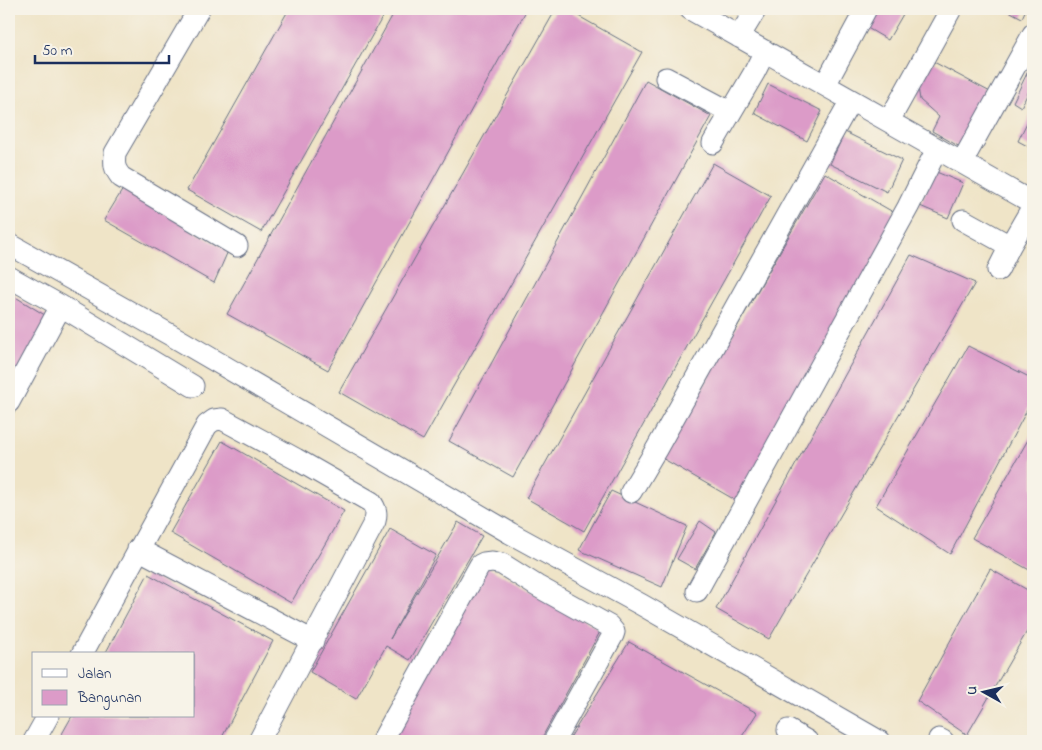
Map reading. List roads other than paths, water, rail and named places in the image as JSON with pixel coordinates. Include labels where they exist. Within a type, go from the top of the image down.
[{"type":"street","points":[[199,9],[115,153],[114,164],[117,172],[122,177],[237,246]]},
{"type":"street","points":[[690,9],[1032,201],[998,270]]},
{"type":"street","points":[[739,37],[756,9]]},
{"type":"street","points":[[825,85],[866,9]]},
{"type":"street","points":[[889,121],[951,9]]},
{"type":"street","points":[[962,162],[1033,34]]},
{"type":"street","points":[[713,144],[765,51]]},
{"type":"street","points":[[666,78],[730,112]]},
{"type":"street","points":[[631,492],[662,440],[851,100]]},
{"type":"street","points":[[697,591],[908,208],[937,148]]},
{"type":"street","points":[[963,220],[1010,246]]},
{"type":"street","points":[[9,244],[510,533],[642,605],[879,741]]},
{"type":"street","points":[[9,277],[194,386]]},
{"type":"street","points":[[9,402],[60,306]]},
{"type":"street","points":[[83,652],[207,425],[214,420],[222,419],[371,502],[376,509],[375,521],[259,741]]},
{"type":"street","points":[[138,549],[313,641]]},
{"type":"street","points":[[382,741],[480,565],[492,562],[502,564],[609,626],[614,632],[554,741]]},
{"type":"street","points":[[34,741],[47,718]]},
{"type":"street","points":[[788,730],[807,741]]}]
